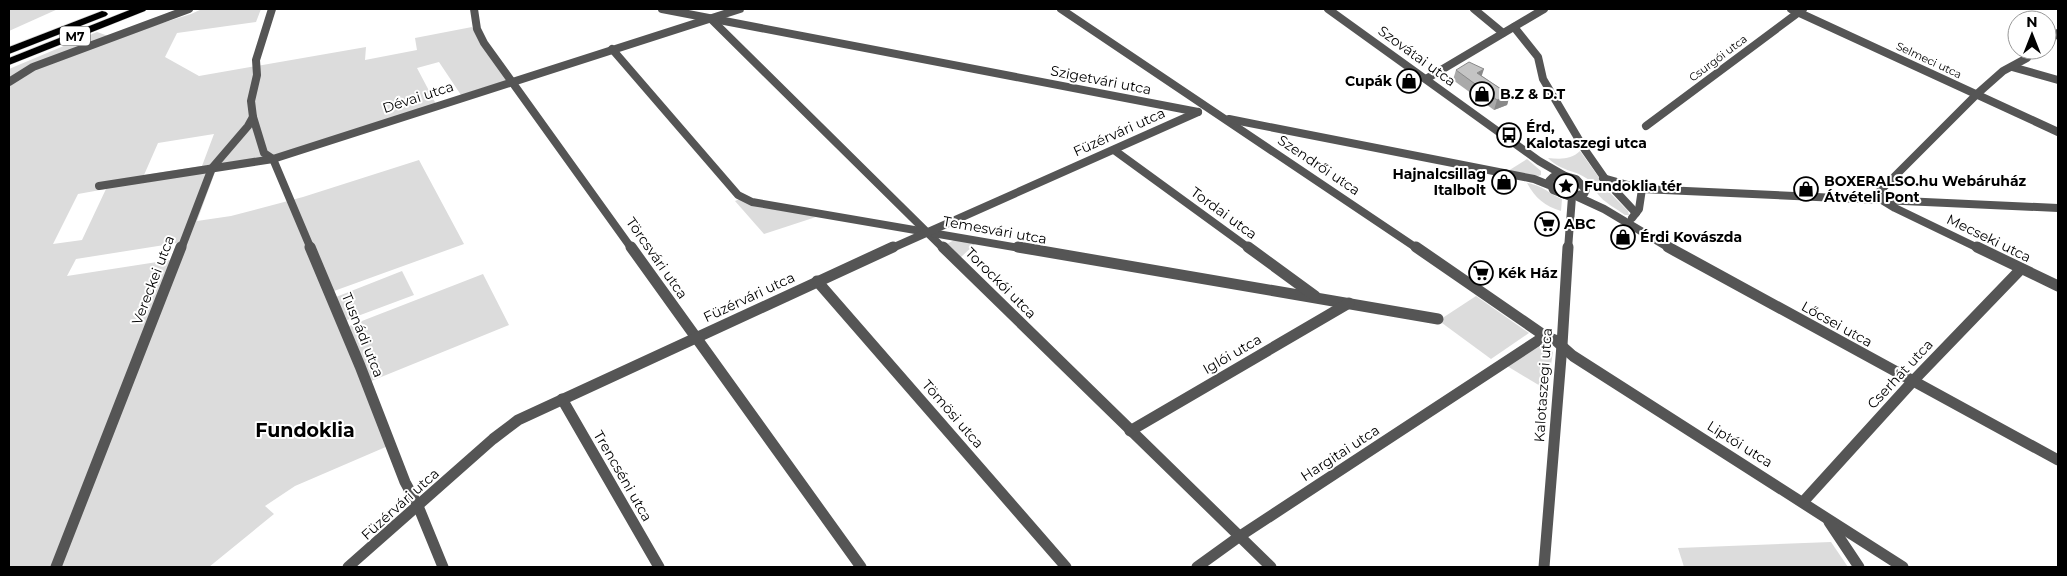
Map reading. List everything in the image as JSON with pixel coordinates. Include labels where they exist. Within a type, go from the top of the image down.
[{"type":"highway","name":"M7","points":[[9,51],[114,9]]},
{"type":"highway","name":"M7","points":[[9,62],[141,9]]},
{"type":"street","points":[[9,82],[33,67],[189,9]]},
{"type":"street","points":[[252,117],[251,101],[258,75],[256,60],[272,9]]},
{"type":"street","name":"Törcsvári utca","points":[[474,9],[476,29],[484,43],[861,567]]},
{"type":"street","name":"Szigetvári utca","points":[[662,9],[1550,181]]},
{"type":"street","name":"Dévai utca","points":[[100,186],[273,159],[740,9]]},
{"type":"street","name":"Szendrői utca","points":[[1061,9],[1498,302],[1545,336],[1562,345]]},
{"type":"street","name":"Szovátai utca","points":[[1328,9],[1539,161]]},
{"type":"street","points":[[1474,9],[1503,33]]},
{"type":"street","points":[[1426,79],[1544,9]]},
{"type":"street","name":"Selmeci utca","points":[[1798,10],[2058,132]]},
{"type":"street","name":"Csurgói utca","points":[[1646,126],[1798,10]]},
{"type":"street","name":"Torockói utca","points":[[710,18],[767,76],[1271,567]]},
{"type":"street","points":[[1514,26],[1534,51],[1541,64],[1548,88],[1603,178],[1619,198],[1636,213]]},
{"type":"street","name":"Temesvári utca","points":[[612,49],[738,195],[745,200],[1438,319]]},
{"type":"street","points":[[1882,200],[1879,192],[1977,94],[2003,71],[2024,60]]},
{"type":"street","points":[[2012,67],[2058,80]]},
{"type":"street","name":"Füzérvári utca","points":[[348,567],[510,426],[694,337],[1198,112]]},
{"type":"street","name":"Tusnádi utca","points":[[252,117],[264,153],[273,159],[360,366],[402,473],[443,567]]},
{"type":"street","name":"Vereckei utca","points":[[56,567],[212,168],[248,126],[252,117]]},
{"type":"street","name":"Tordai utca","points":[[1114,150],[1317,298]]},
{"type":"street","points":[[1539,161],[1565,176],[1582,183],[1574,197],[1554,191],[1539,161]]},
{"type":"street","points":[[1550,181],[1565,176]]},
{"type":"street","points":[[1603,178],[1642,189],[2058,208]]},
{"type":"street","points":[[1626,224],[1639,209],[1642,189]]},
{"type":"street","name":"Lőcsei utca","points":[[1574,197],[1604,209],[1626,224],[2058,460]]},
{"type":"street","name":"Kalotaszegi utca","points":[[1544,567],[1574,197]]},
{"type":"street","name":"Mecseki utca","points":[[1882,200],[2058,286]]},
{"type":"street","name":"Cserhát utca","points":[[1803,502],[1914,381],[2021,269]]},
{"type":"street","name":"Tömösi utca","points":[[817,281],[1066,567]]},
{"type":"street","name":"Iglói utca","points":[[1130,431],[1349,303]]},
{"type":"street","name":"Hargitai utca","points":[[1197,567],[1240,536],[1545,336]]},
{"type":"street","name":"Liptói utca","points":[[1562,345],[1573,356],[1903,567]]},
{"type":"street","name":"Trencséni utca","points":[[562,400],[659,567]]},
{"type":"street","points":[[1827,518],[1859,567]]},
{"type":"shaded area","points":[[9,9],[58,9],[9,31]]},
{"type":"shaded area","points":[[202,9],[261,9],[256,22],[177,33],[165,57],[199,76],[366,47],[365,60],[417,50],[415,38],[472,27],[508,80],[461,95],[439,62],[417,68],[436,104],[277,155],[218,164],[197,221],[231,216],[303,197],[419,160],[464,244],[334,291],[336,297],[402,271],[414,295],[347,320],[349,326],[483,274],[509,325],[364,384],[388,446],[295,486],[265,506],[274,514],[209,567],[9,567],[9,69],[97,32],[114,38]],"holes":[[[214,134],[202,166],[144,175],[158,143]],[[106,189],[82,240],[53,244],[78,194]],[[177,243],[170,260],[67,276],[76,259]]]},
{"type":"shaded area","points":[[1580,151],[1610,193],[1628,211],[1629,215],[1625,215],[1610,205],[1597,193],[1592,183],[1581,175],[1558,166],[1548,158],[1561,159],[1577,154]]},
{"type":"shaded area","points":[[1527,159],[1541,171],[1541,175],[1508,171]]},
{"type":"shaded area","points":[[1527,183],[1533,184],[1562,199],[1561,211],[1541,201]]},
{"type":"shaded area","points":[[740,199],[816,217],[764,234],[735,201]]},
{"type":"shaded area","points":[[954,240],[976,243],[959,259],[947,244]]},
{"type":"shaded area","points":[[1476,296],[1529,333],[1491,359],[1442,323],[1444,317]]},
{"type":"shaded area","points":[[1545,345],[1553,352],[1547,390],[1507,366],[1540,346]]},
{"type":"shaded area","points":[[1831,542],[1848,567],[1684,567],[1678,548]]},
{"type":"building","points":[[1469,62],[1484,69],[1477,73],[1510,95],[1497,100],[1456,70]]},
{"type":"place","name":"Cupák","points":[[1409,81]]},
{"type":"place","name":"B.Z & D.T","points":[[1482,94]]},
{"type":"place","name":"Érd, Kalotaszegi utca","points":[[1509,135]]},
{"type":"place","name":"Hajnalcsillag Italbolt","points":[[1504,182]]},
{"type":"place","name":"Fundoklia tér","points":[[1566,186]]},
{"type":"place","name":"BOXERALSO.hu Webáruház Átvételi Pont","points":[[1806,189]]},
{"type":"place","name":"ABC","points":[[1547,224]]},
{"type":"place","name":"Érdi Kovászda","points":[[1623,237]]},
{"type":"place","name":"Kék Ház","points":[[1481,273]]},
{"type":"district","name":"Fundoklia","points":[[305,430]]}]
